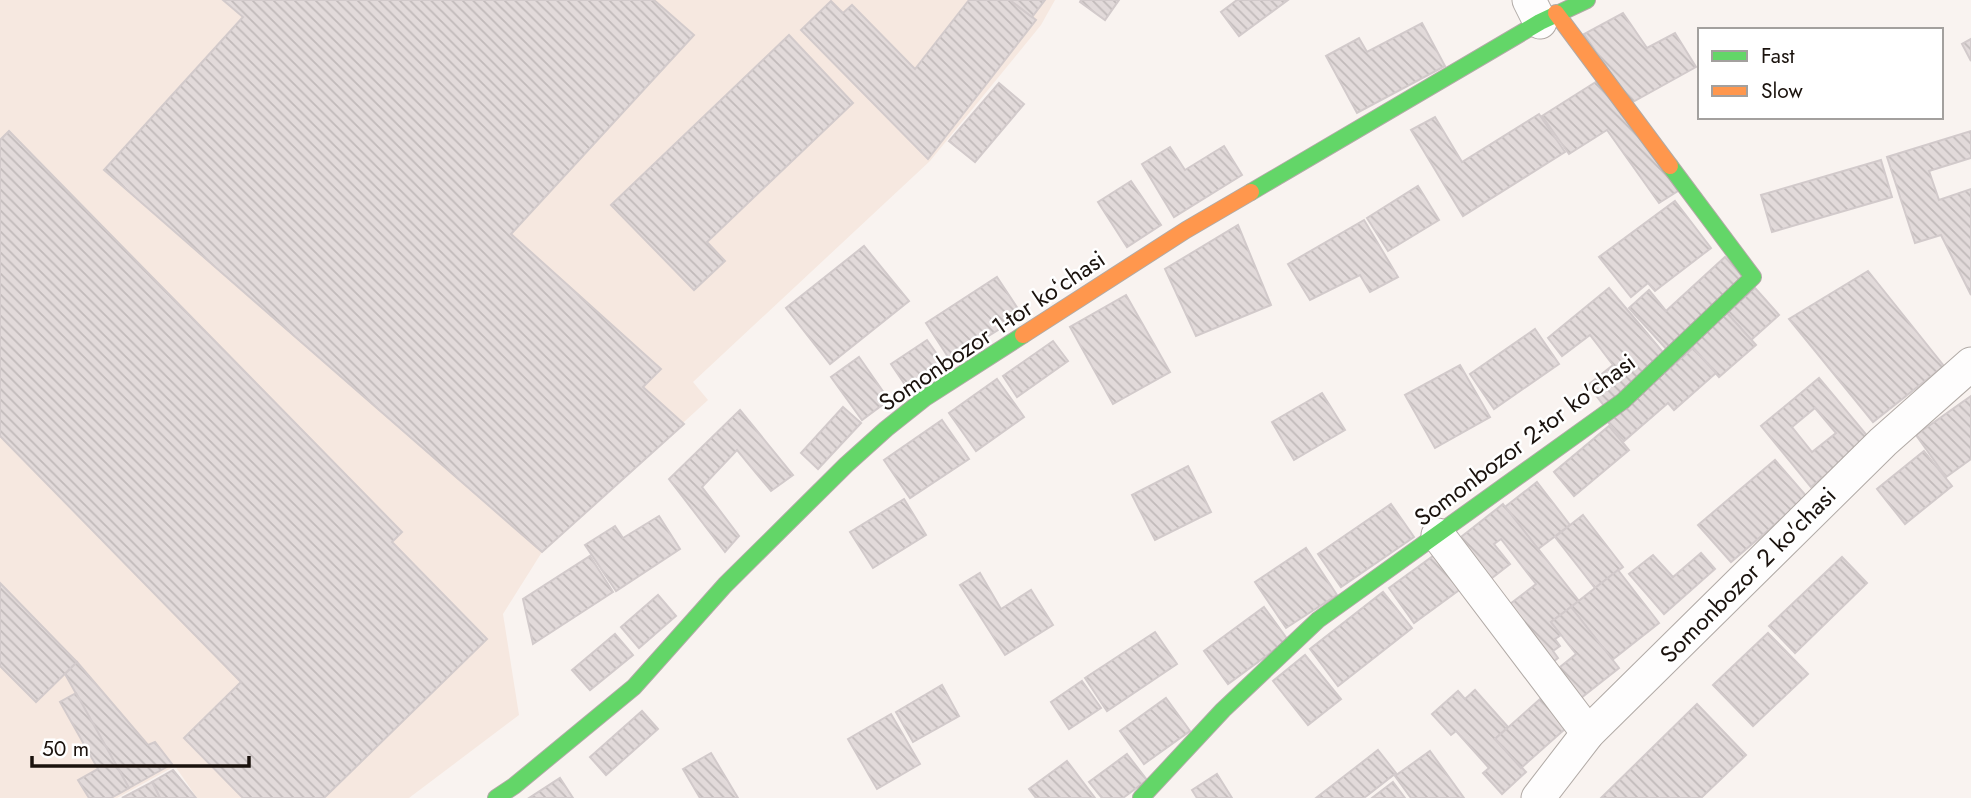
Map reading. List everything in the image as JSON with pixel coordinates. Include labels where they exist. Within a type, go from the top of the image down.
[{"type":"street","name":"Somonbozor 1-tor koʻchasi","points":[[496,798],[634,687],[725,585],[846,465],[925,398],[1185,230],[1542,12],[1587,0]]},
{"type":"street","name":"Somonbozor 2-tor ko'chasi","points":[[1148,796],[1223,710],[1318,620],[1623,401],[1753,277],[1542,12]]},
{"type":"street","name":"Somonbozor 2 ko'chasi","points":[[1538,798],[1588,733],[1883,442],[1971,365]]},
{"type":"street","points":[[1438,535],[1588,733]]},
{"type":"shaded area","points":[[0,0],[1055,0],[1041,25],[930,161],[693,382],[708,400],[542,552],[503,614],[519,715],[409,798],[197,798],[175,766],[117,798],[0,798]]},
{"type":"building","points":[[223,0],[654,0],[694,35],[511,234],[661,369],[643,387],[684,424],[542,552],[104,170],[243,17]]},
{"type":"building","points":[[969,0],[1010,0],[1036,20],[928,159],[801,30],[831,1],[843,13],[852,5],[915,69]]},
{"type":"building","points":[[1010,0],[1045,0],[1032,17]]},
{"type":"building","points":[[1119,0],[1105,20],[1080,2]]},
{"type":"building","points":[[1237,0],[1288,0],[1239,36],[1221,12]]},
{"type":"building","points":[[1623,13],[1647,48],[1675,33],[1696,67],[1631,103],[1584,34]]},
{"type":"building","points":[[1422,23],[1445,66],[1357,113],[1326,56],[1359,38],[1367,52]]},
{"type":"building","points":[[789,35],[853,103],[707,242],[725,261],[694,290],[611,205]]},
{"type":"building","points":[[1971,39],[1971,61],[1962,44]]},
{"type":"building","points":[[1602,78],[1678,191],[1659,203],[1607,130],[1569,154],[1542,116]]},
{"type":"building","points":[[999,83],[1024,104],[975,162],[949,141]]},
{"type":"building","points":[[1539,114],[1565,152],[1463,216],[1411,130],[1435,117],[1462,162]]},
{"type":"building","points":[[9,131],[402,532],[392,542],[487,639],[324,798],[243,798],[184,738],[241,682],[0,436],[0,140]]},
{"type":"building","points":[[1971,131],[1971,158],[1929,171],[1939,200],[1971,189],[1971,295],[1941,235],[1915,243],[1887,157]]},
{"type":"building","points":[[1224,146],[1242,175],[1174,217],[1142,164],[1170,147],[1185,170]]},
{"type":"building","points":[[1881,160],[1892,197],[1772,232],[1761,195]]},
{"type":"building","points":[[1131,181],[1161,225],[1127,247],[1098,202]]},
{"type":"building","points":[[1418,186],[1439,220],[1388,251],[1367,218]]},
{"type":"building","points":[[1675,201],[1711,248],[1655,291],[1648,283],[1631,297],[1599,257]]},
{"type":"building","points":[[1364,220],[1398,277],[1370,292],[1360,275],[1310,300],[1288,264]]},
{"type":"building","points":[[1238,225],[1271,305],[1196,336],[1165,269]]},
{"type":"building","points":[[864,246],[909,301],[830,364],[786,308]]},
{"type":"building","points":[[1725,257],[1744,278],[1669,352],[1629,308],[1649,290],[1666,311]]},
{"type":"building","points":[[1868,271],[1944,366],[1873,422],[1789,319]]},
{"type":"building","points":[[997,277],[1022,315],[950,360],[926,323]]},
{"type":"building","points":[[1609,288],[1666,356],[1605,407],[1588,385],[1613,365],[1590,335],[1562,356],[1548,338]]},
{"type":"building","points":[[1755,288],[1779,315],[1751,340],[1727,313]]},
{"type":"building","points":[[1126,295],[1170,372],[1113,404],[1070,327]]},
{"type":"building","points":[[1727,313],[1756,345],[1719,377],[1691,345]]},
{"type":"building","points":[[1535,329],[1559,364],[1494,409],[1470,374]]},
{"type":"building","points":[[927,340],[944,364],[908,389],[891,364]]},
{"type":"building","points":[[1053,341],[1068,361],[1017,397],[1003,376]]},
{"type":"building","points":[[1693,348],[1716,373],[1674,410],[1668,403],[1624,441],[1608,422]]},
{"type":"building","points":[[859,357],[889,400],[862,420],[831,377]]},
{"type":"building","points":[[1460,365],[1490,417],[1435,448],[1405,395]]},
{"type":"building","points":[[1819,378],[1870,439],[1811,487],[1761,426]],"holes":[[[1815,408],[1836,433],[1812,452],[1792,427]]]},
{"type":"building","points":[[997,379],[1024,417],[976,451],[949,413]]},
{"type":"building","points":[[1322,393],[1345,430],[1294,460],[1272,422]]},
{"type":"building","points":[[1971,396],[1971,459],[1946,477],[1916,435]]},
{"type":"building","points":[[843,407],[861,423],[818,469],[801,453]]},
{"type":"building","points":[[740,410],[793,475],[771,491],[737,450],[702,487],[739,536],[725,552],[669,479]]},
{"type":"building","points":[[942,420],[969,459],[910,498],[884,460]]},
{"type":"building","points":[[1609,426],[1629,450],[1574,496],[1554,472]]},
{"type":"building","points":[[1924,451],[1952,486],[1905,524],[1877,489]]},
{"type":"building","points":[[1775,460],[1807,497],[1731,562],[1698,525]]},
{"type":"building","points":[[1188,466],[1211,512],[1155,540],[1132,495]]},
{"type":"building","points":[[1537,482],[1570,525],[1538,549],[1505,507]]},
{"type":"building","points":[[904,499],[926,535],[873,568],[850,532]]},
{"type":"building","points":[[1391,504],[1414,537],[1341,587],[1318,554]]},
{"type":"building","points":[[1503,504],[1579,601],[1551,622],[1561,635],[1555,639],[1560,646],[1553,651],[1558,658],[1544,669],[1510,604],[1536,584],[1501,539],[1494,544],[1510,564],[1488,581],[1456,541]]},
{"type":"building","points":[[1583,515],[1623,567],[1595,588],[1555,537]]},
{"type":"building","points":[[659,516],[680,549],[616,591],[585,545],[615,526],[623,538]]},
{"type":"building","points":[[1306,548],[1337,595],[1286,628],[1255,582]]},
{"type":"building","points":[[1440,551],[1466,585],[1414,623],[1389,588]]},
{"type":"building","points":[[1701,553],[1715,569],[1664,614],[1629,574],[1653,555],[1673,577]]},
{"type":"building","points":[[590,556],[613,592],[533,644],[523,599]]},
{"type":"building","points":[[1842,557],[1867,583],[1795,653],[1769,626]]},
{"type":"building","points":[[1618,570],[1659,623],[1612,660],[1571,607]]},
{"type":"building","points":[[980,573],[1001,609],[1031,590],[1053,625],[1005,655],[960,585]]},
{"type":"building","points":[[0,583],[77,662],[36,702],[0,666]]},
{"type":"building","points":[[1383,592],[1412,628],[1338,686],[1310,649]]},
{"type":"building","points":[[658,595],[676,616],[639,648],[621,627]]},
{"type":"building","points":[[1264,607],[1288,640],[1228,684],[1204,651]]},
{"type":"building","points":[[1571,607],[1619,668],[1572,705],[1549,676],[1576,654],[1551,622]]},
{"type":"building","points":[[1155,632],[1177,664],[1107,711],[1085,678]]},
{"type":"building","points":[[1768,633],[1808,674],[1753,726],[1713,685]]},
{"type":"building","points":[[615,634],[633,655],[590,690],[572,670]]},
{"type":"building","points":[[1305,655],[1341,699],[1308,725],[1273,681]]},
{"type":"building","points":[[77,662],[148,745],[155,742],[172,764],[129,788],[65,674]]},
{"type":"building","points":[[1082,681],[1101,708],[1069,729],[1051,702]]},
{"type":"building","points":[[942,685],[959,716],[913,742],[896,712]]},
{"type":"building","points":[[1475,690],[1508,727],[1495,739],[1526,772],[1502,794],[1483,773],[1489,768],[1456,731],[1451,735],[1432,714],[1458,691],[1465,699]]},
{"type":"building","points":[[1548,692],[1574,721],[1521,768],[1495,739]]},
{"type":"building","points":[[76,693],[129,788],[111,798],[89,798],[78,780],[98,769],[60,702]]},
{"type":"building","points":[[1166,698],[1190,731],[1144,764],[1120,731]]},
{"type":"building","points":[[1697,704],[1746,755],[1701,798],[1601,798]]},
{"type":"building","points":[[642,711],[658,729],[606,775],[590,757]]},
{"type":"building","points":[[891,714],[920,764],[877,789],[848,739]]},
{"type":"building","points":[[1378,750],[1396,773],[1364,798],[1316,798]]},
{"type":"building","points":[[1430,751],[1464,798],[1411,798],[1395,776]]},
{"type":"building","points":[[711,753],[738,798],[700,798],[683,769]]},
{"type":"building","points":[[1127,754],[1147,780],[1123,798],[1102,798],[1089,782]]},
{"type":"building","points":[[1067,761],[1095,798],[1036,798],[1029,789]]},
{"type":"building","points":[[173,770],[196,798],[160,798],[152,782]]},
{"type":"building","points":[[1217,774],[1232,798],[1197,798],[1192,790]]},
{"type":"building","points":[[560,778],[573,798],[529,798]]},
{"type":"building","points":[[152,782],[160,798],[122,798]]},
{"type":"building","points":[[1393,782],[1405,798],[1372,798]]},
{"type":"traffic: fast","points":[[1251,192],[1540,22],[1587,0]]},
{"type":"traffic: fast","points":[[1141,798],[1223,710],[1318,620],[1623,401],[1753,277],[1670,166]]},
{"type":"traffic: fast","points":[[496,798],[634,687],[725,585],[886,429],[925,398],[1023,335]]},
{"type":"traffic: slow","points":[[1556,13],[1670,166]]},
{"type":"traffic: slow","points":[[1023,335],[1186,230],[1251,192]]}]
